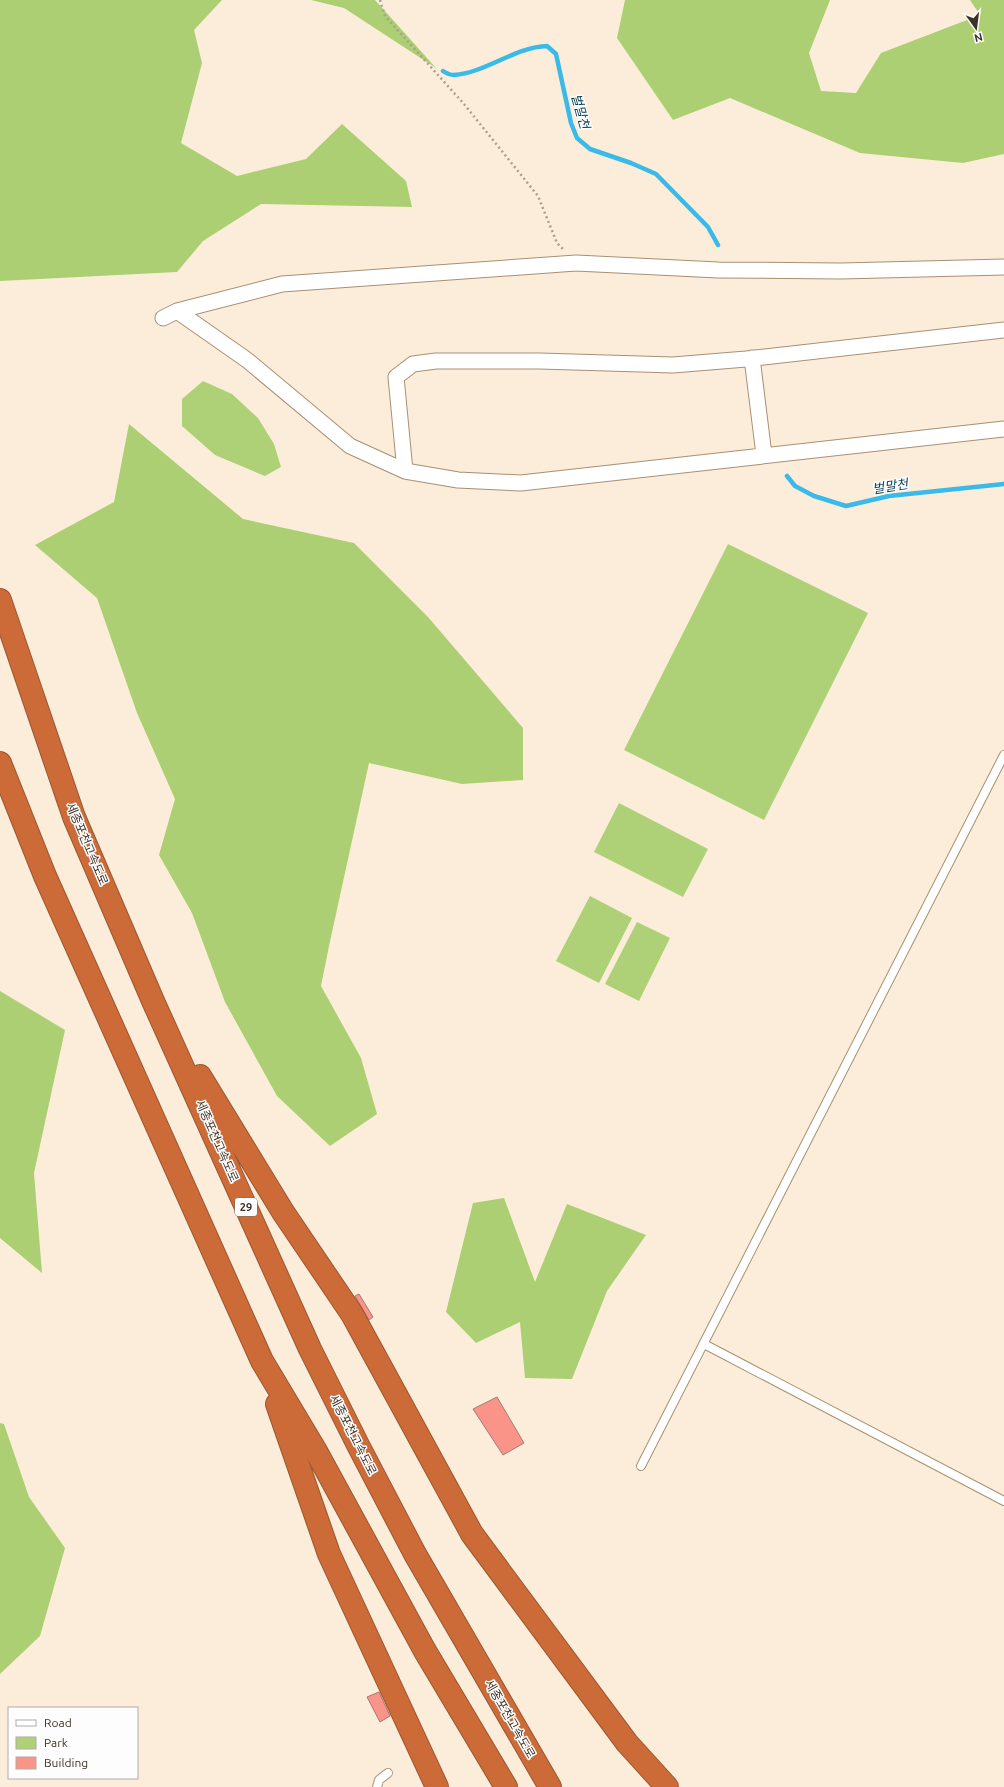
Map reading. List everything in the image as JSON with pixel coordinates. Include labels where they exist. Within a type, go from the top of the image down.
[{"type":"highway","name":"세종포천고속도로","points":[[0,600],[74,817],[154,1001],[310,1349],[415,1554],[550,1787]]},
{"type":"highway","points":[[0,763],[46,876],[262,1361],[329,1554],[437,1787]]},
{"type":"highway","points":[[154,1001],[283,1212],[352,1314],[472,1534],[627,1743],[667,1787]]},
{"type":"highway","points":[[262,1361],[317,1453],[425,1650],[506,1787]]},
{"type":"street","points":[[163,318],[177,311],[282,284],[576,263],[718,270],[841,272],[1004,267]]},
{"type":"street","points":[[177,311],[248,360],[350,446],[405,471],[458,480],[521,483],[1004,429]]},
{"type":"street","points":[[405,471],[396,377],[413,364],[436,361],[540,361],[673,364],[752,358],[1004,330]]},
{"type":"street","points":[[752,358],[764,456]]},
{"type":"lane","points":[[641,1466],[1004,756]]},
{"type":"lane","points":[[704,1344],[1004,1501]]},
{"type":"lane","points":[[377,1787],[379,1780],[388,1773]]},
{"type":"path","points":[[380,0],[385,16],[464,104],[538,196],[557,243],[576,263]]},
{"type":"green space","points":[[0,0],[222,0],[194,30],[202,63],[181,143],[237,176],[306,159],[342,124],[406,181],[412,207],[261,204],[203,241],[177,272],[0,281]]},
{"type":"green space","points":[[311,0],[375,0],[436,68],[344,8]]},
{"type":"green space","points":[[625,0],[830,0],[809,53],[821,91],[856,93],[881,53],[980,15],[970,0],[1004,0],[1004,154],[963,163],[860,153],[730,98],[673,120],[617,38]]},
{"type":"green space","points":[[203,381],[232,394],[258,418],[274,444],[281,467],[265,476],[215,455],[182,426],[182,399]]},
{"type":"green space","points":[[129,424],[243,519],[354,543],[428,617],[523,728],[523,780],[462,784],[369,763],[321,986],[361,1058],[377,1114],[330,1146],[277,1096],[225,1002],[192,913],[159,855],[175,799],[137,713],[97,598],[35,545],[114,502]]},
{"type":"green space","points":[[728,544],[868,613],[764,820],[624,750]]},
{"type":"green space","points":[[619,803],[708,849],[683,897],[594,852]]},
{"type":"green space","points":[[590,896],[632,918],[599,983],[556,961]]},
{"type":"green space","points":[[637,922],[670,938],[639,1001],[605,984]]},
{"type":"green space","points":[[0,991],[65,1030],[34,1173],[42,1273],[0,1238]]},
{"type":"green space","points":[[504,1198],[535,1282],[567,1204],[646,1235],[607,1291],[572,1379],[525,1378],[520,1322],[476,1343],[446,1312],[473,1203]]},
{"type":"green space","points":[[0,1423],[4,1424],[29,1497],[65,1548],[40,1636],[0,1674]]},
{"type":"building","points":[[359,1294],[373,1317],[369,1320],[355,1296]]},
{"type":"building","points":[[497,1397],[524,1443],[503,1455],[473,1409]]},
{"type":"building","points":[[379,1692],[390,1716],[380,1722],[367,1697]]},
{"type":"waterway","name":"벌말천","points":[[443,71],[453,75],[466,73],[523,51],[535,47],[547,46],[556,54],[571,123],[577,138],[590,149],[631,163],[656,174],[708,227],[718,245]]},
{"type":"waterway","name":"벌말천","points":[[787,476],[795,486],[814,496],[846,506],[889,496],[1004,484]]}]
